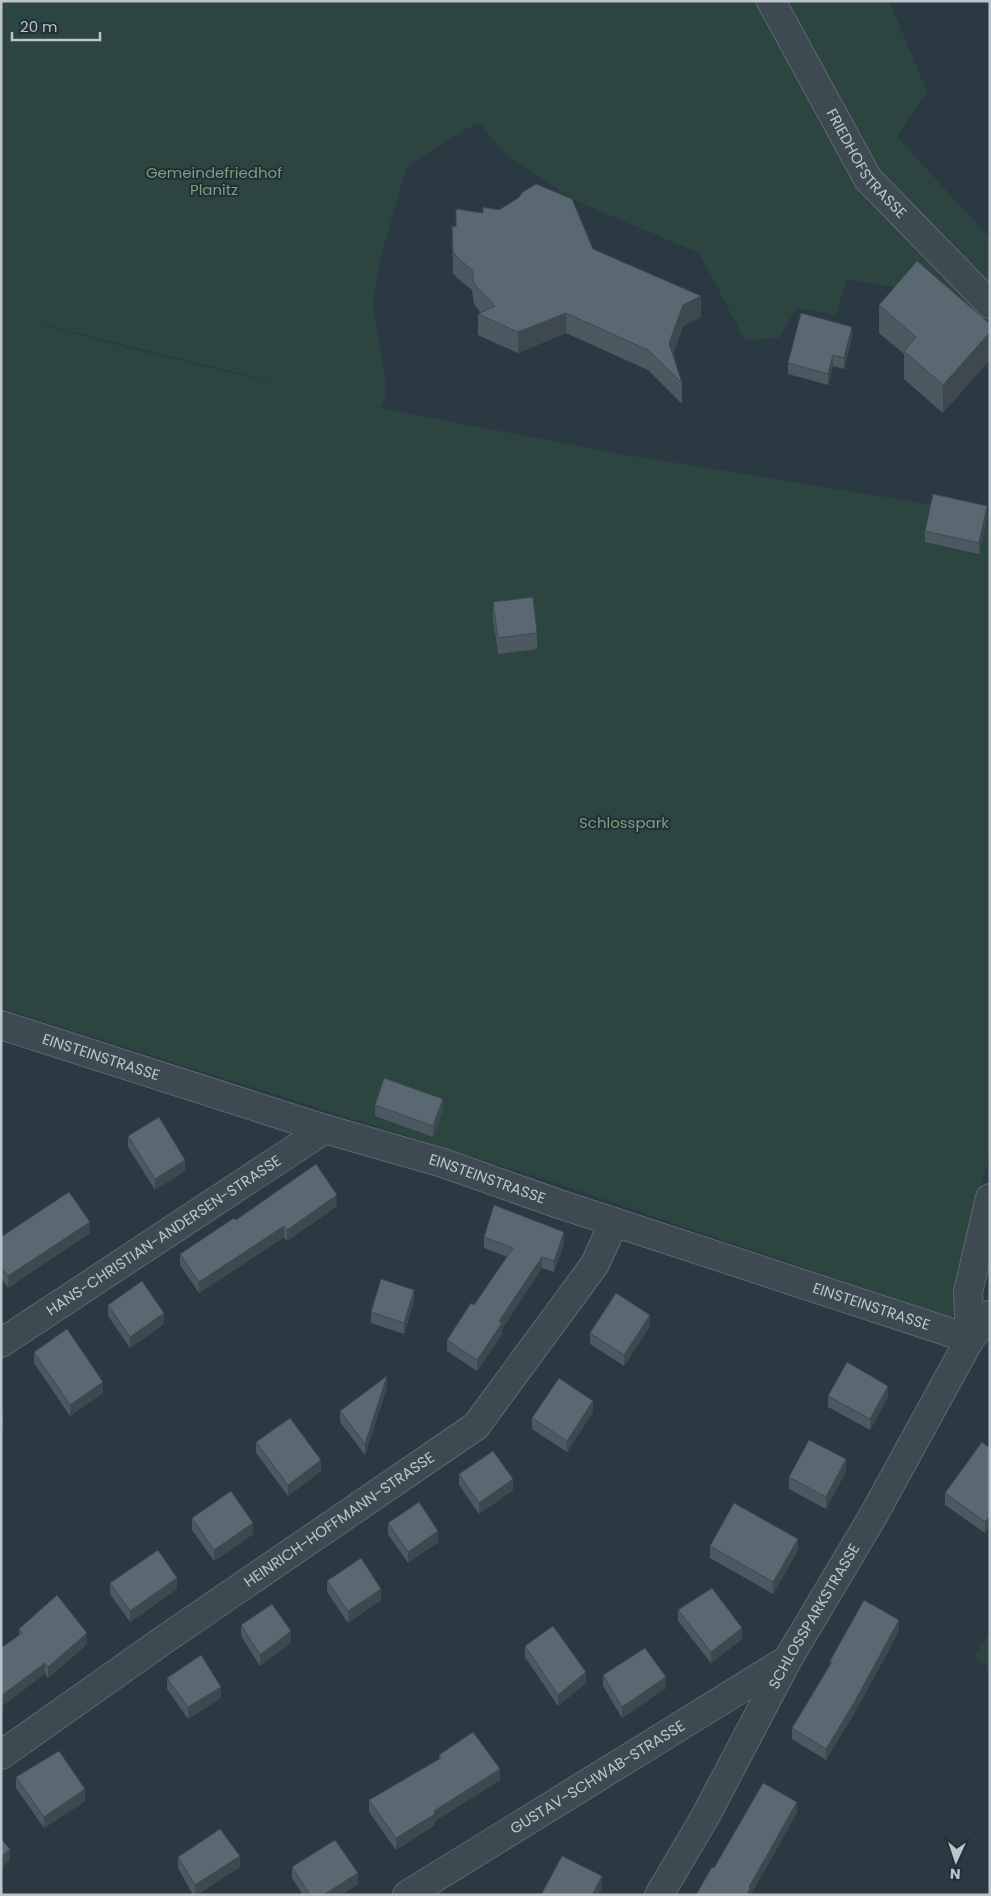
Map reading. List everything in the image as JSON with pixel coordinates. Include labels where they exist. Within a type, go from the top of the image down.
[{"type":"street","name":"FRIEDHOFSTRASSE","points":[[772,1],[868,179],[990,304]]},
{"type":"street","name":"EINSTEINSTRASSE","points":[[1,1025],[325,1129],[443,1163],[614,1222],[970,1338]]},
{"type":"street","name":"HANS-CHRISTIAN-ANDERSEN-STRASSE","points":[[1,1343],[325,1129]]},
{"type":"street","points":[[970,1338],[968,1292],[990,1198]]},
{"type":"street","name":"HEINRICH-HOFFMANN-STRASSE","points":[[1,1755],[165,1639],[476,1426],[595,1264],[614,1222]]},
{"type":"street","name":"SCHLOSSPARKSTRASSE","points":[[660,1895],[705,1817],[788,1659],[873,1516],[970,1338],[990,1315]]},
{"type":"street","name":"GUSTAV-SCHWAB-STRASSE","points":[[407,1895],[788,1659]]},
{"type":"green space","name":"Schlosspark","points":[[1,1],[889,1],[927,91],[897,137],[990,238],[990,335],[901,288],[847,280],[836,315],[796,308],[779,338],[745,340],[699,253],[576,201],[508,156],[478,122],[407,166],[382,253],[373,304],[386,384],[385,397],[380,408],[614,453],[990,514],[990,1151],[952,1318],[553,1182],[1,1008]],"holes":[[[18,318],[306,390],[136,350]]]},
{"type":"green space","points":[[990,1632],[990,1667],[973,1657]]},
{"type":"building","points":[[536,184],[572,199],[593,249],[701,296],[683,305],[669,343],[682,383],[648,350],[566,313],[518,332],[478,314],[495,306],[474,284],[472,270],[453,252],[452,226],[456,227],[456,209],[483,213],[483,207],[499,210]]},
{"type":"building","points":[[917,261],[990,324],[990,332],[943,385],[904,351],[916,337],[879,305]]},
{"type":"building","points":[[801,313],[852,327],[844,358],[833,355],[828,374],[788,363]]},
{"type":"building","points":[[933,494],[987,506],[979,543],[925,531]]},
{"type":"building","points":[[533,597],[537,633],[498,638],[493,602]]},
{"type":"building","points":[[384,1078],[443,1099],[433,1126],[375,1105]]},
{"type":"building","points":[[159,1117],[185,1160],[155,1179],[128,1136]]},
{"type":"building","points":[[316,1164],[337,1195],[287,1230],[284,1226],[199,1282],[180,1254],[234,1218],[236,1220]]},
{"type":"building","points":[[69,1192],[90,1222],[8,1276],[1,1267],[1,1237]]},
{"type":"building","points":[[494,1205],[564,1232],[554,1261],[542,1257],[499,1321],[502,1323],[477,1360],[447,1340],[471,1303],[474,1305],[513,1248],[484,1237]]},
{"type":"building","points":[[381,1279],[414,1290],[404,1323],[371,1312]]},
{"type":"building","points":[[142,1281],[164,1313],[130,1337],[108,1305]]},
{"type":"building","points":[[616,1293],[650,1315],[624,1355],[590,1333]]},
{"type":"building","points":[[67,1329],[103,1382],[70,1405],[34,1352]]},
{"type":"building","points":[[847,1362],[888,1386],[870,1419],[828,1396]]},
{"type":"building","points":[[387,1376],[365,1444],[340,1411]]},
{"type":"building","points":[[559,1378],[593,1401],[567,1441],[532,1418]]},
{"type":"building","points":[[290,1418],[321,1460],[288,1485],[256,1442]]},
{"type":"building","points":[[809,1440],[846,1459],[826,1497],[789,1477]]},
{"type":"building","points":[[982,1442],[990,1448],[990,1516],[985,1522],[945,1493]]},
{"type":"building","points":[[493,1451],[513,1479],[479,1503],[459,1474]]},
{"type":"building","points":[[231,1491],[253,1523],[214,1550],[192,1518]]},
{"type":"building","points":[[419,1502],[438,1531],[408,1552],[388,1523]]},
{"type":"building","points":[[734,1503],[798,1539],[773,1582],[710,1546]]},
{"type":"building","points":[[158,1550],[177,1578],[130,1611],[110,1583]]},
{"type":"building","points":[[361,1558],[381,1589],[348,1611],[327,1581]]},
{"type":"building","points":[[712,1588],[742,1628],[711,1652],[678,1610]]},
{"type":"building","points":[[57,1595],[87,1633],[48,1667],[45,1663],[1,1696],[1,1648],[22,1633],[19,1629]]},
{"type":"building","points":[[864,1600],[899,1620],[855,1701],[826,1749],[792,1728],[832,1662],[830,1661]]},
{"type":"building","points":[[272,1604],[291,1631],[260,1655],[241,1625]]},
{"type":"building","points":[[553,1626],[586,1672],[558,1695],[525,1646]]},
{"type":"building","points":[[645,1648],[666,1677],[622,1707],[603,1675]]},
{"type":"building","points":[[201,1655],[221,1687],[188,1707],[167,1678]]},
{"type":"building","points":[[473,1732],[500,1769],[434,1811],[435,1814],[396,1838],[369,1800],[441,1758],[439,1755]]},
{"type":"building","points":[[59,1751],[85,1789],[44,1817],[16,1777]]},
{"type":"building","points":[[763,1783],[797,1802],[749,1887],[747,1895],[696,1895],[712,1867],[714,1868]]},
{"type":"building","points":[[220,1829],[240,1856],[195,1885],[178,1857]]},
{"type":"building","points":[[1,1839],[10,1849],[1,1857]]},
{"type":"building","points":[[335,1840],[358,1873],[323,1895],[310,1895],[292,1867]]},
{"type":"building","points":[[562,1856],[602,1876],[592,1895],[541,1895]]},
{"type":"park label","name":"Gemeindefriedhof Planitz","points":[[214,182]]}]
